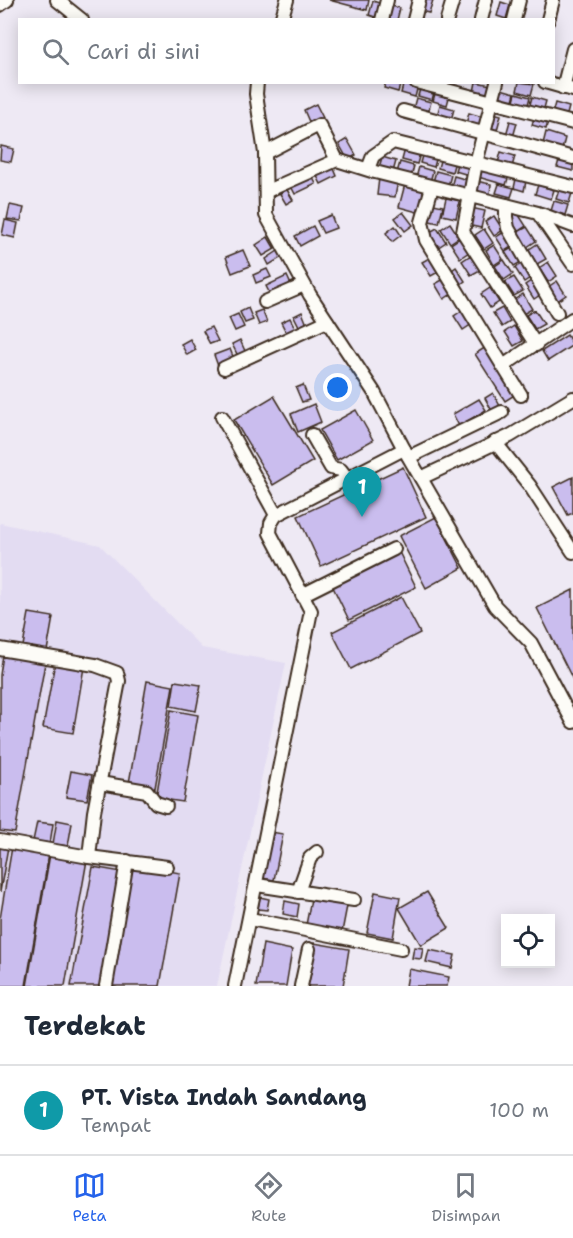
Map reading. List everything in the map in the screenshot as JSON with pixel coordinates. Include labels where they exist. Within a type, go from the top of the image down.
[{"type":"street","points":[[0,5],[7,0]]},
{"type":"street","points":[[58,0],[80,18]]},
{"type":"street","points":[[282,18],[287,0]]},
{"type":"street","points":[[382,18],[387,0]]},
{"type":"street","points":[[414,18],[419,0]]},
{"type":"street","points":[[448,18],[453,0]]},
{"type":"street","points":[[482,18],[486,0]]},
{"type":"street","points":[[514,18],[519,0]]},
{"type":"street","points":[[548,18],[553,0]]},
{"type":"street","points":[[552,84],[568,89],[573,49]]},
{"type":"street","points":[[257,84],[256,94],[265,153],[267,215],[304,285],[374,392],[406,453],[495,606],[531,643],[573,722]]},
{"type":"street","points":[[424,84],[573,123]]},
{"type":"street","points":[[496,84],[476,163],[463,227],[465,237],[536,345]]},
{"type":"street","points":[[403,111],[573,158]]},
{"type":"street","points":[[265,153],[319,125],[337,160]]},
{"type":"street","points":[[368,170],[374,156],[393,142],[573,187]]},
{"type":"street","points":[[267,191],[337,160],[432,187],[538,213],[572,226],[558,242]]},
{"type":"street","points":[[432,187],[422,222],[426,240],[520,395]]},
{"type":"street","points":[[506,205],[508,228],[557,313]]},
{"type":"street","points":[[538,213],[573,264]]},
{"type":"street","points":[[265,302],[304,285]]},
{"type":"street","points":[[503,366],[572,319]]},
{"type":"street","points":[[224,368],[327,321]]},
{"type":"street","points":[[421,478],[495,442],[573,398]]},
{"type":"street","points":[[235,986],[311,611],[270,533],[271,523],[276,515],[347,478],[502,412]]},
{"type":"street","points":[[222,417],[276,515]]},
{"type":"street","points":[[312,435],[331,468],[341,470],[347,478]]},
{"type":"street","points":[[495,442],[530,486],[573,552]]},
{"type":"street","points":[[302,595],[394,549]]},
{"type":"street","points":[[0,649],[95,665],[117,673],[119,681],[89,856]]},
{"type":"street","points":[[100,783],[147,791],[156,803],[166,806]]},
{"type":"street","points":[[0,841],[167,867]]},
{"type":"street","points":[[298,892],[309,858],[317,852]]},
{"type":"street","points":[[106,986],[127,861]]},
{"type":"street","points":[[256,885],[354,900]]},
{"type":"street","points":[[250,919],[401,949]]},
{"type":"street","points":[[302,986],[309,949]]},
{"type":"shaded area","points":[[0,523],[100,545],[202,648],[286,663],[217,986],[0,986]]},
{"type":"building","points":[[329,0],[369,0],[367,10]]},
{"type":"building","points":[[423,0],[433,0],[429,13],[420,11]]},
{"type":"building","points":[[373,1],[382,4],[378,18],[369,15]]},
{"type":"building","points":[[501,2],[510,5],[506,18],[497,16]]},
{"type":"building","points":[[391,6],[400,8],[398,18],[388,18]]},
{"type":"building","points":[[385,84],[400,84],[398,92],[384,88]]},
{"type":"building","points":[[403,84],[418,86],[415,97],[401,93]]},
{"type":"building","points":[[476,84],[491,85],[488,96],[474,92]]},
{"type":"building","points":[[519,84],[534,84],[531,95],[517,91]]},
{"type":"building","points":[[421,85],[435,89],[432,100],[418,96]]},
{"type":"building","points":[[501,89],[515,93],[512,104],[498,100]]},
{"type":"building","points":[[436,90],[450,94],[447,105],[433,101]]},
{"type":"building","points":[[516,93],[530,97],[527,108],[513,104]]},
{"type":"building","points":[[532,97],[546,101],[543,112],[529,108]]},
{"type":"building","points":[[416,98],[431,102],[428,113],[413,109]]},
{"type":"building","points":[[555,103],[569,107],[566,118],[552,114]]},
{"type":"building","points":[[316,104],[323,118],[310,124],[304,110]]},
{"type":"building","points":[[440,105],[454,109],[451,120],[437,116]]},
{"type":"building","points":[[469,113],[483,117],[480,128],[466,124]]},
{"type":"building","points":[[493,113],[501,115],[497,130],[488,128]]},
{"type":"building","points":[[535,114],[549,119],[546,129],[532,125]]},
{"type":"building","points":[[510,121],[517,123],[513,137],[506,135]]},
{"type":"building","points":[[546,132],[565,138],[562,150],[543,144]]},
{"type":"building","points":[[347,139],[356,155],[348,160],[339,144]]},
{"type":"building","points":[[1,146],[14,149],[11,162],[0,160]]},
{"type":"building","points":[[405,149],[420,153],[417,164],[402,160]]},
{"type":"building","points":[[423,152],[437,156],[434,167],[420,163]]},
{"type":"building","points":[[501,152],[515,156],[512,167],[498,163]]},
{"type":"building","points":[[382,157],[396,161],[393,172],[379,168]]},
{"type":"building","points":[[441,157],[455,161],[452,172],[438,168]]},
{"type":"building","points":[[560,157],[573,161],[573,171],[557,167]]},
{"type":"building","points":[[458,160],[472,164],[469,175],[455,171]]},
{"type":"building","points":[[400,162],[414,166],[411,177],[397,173]]},
{"type":"building","points":[[332,164],[337,176],[321,184],[315,172]]},
{"type":"building","points":[[419,167],[433,171],[430,182],[416,178]]},
{"type":"building","points":[[481,167],[509,175],[506,185],[478,177]]},
{"type":"building","points":[[436,171],[451,175],[448,186],[433,182]]},
{"type":"building","points":[[312,176],[316,184],[295,194],[291,186]]},
{"type":"building","points":[[454,176],[468,180],[465,191],[451,187]]},
{"type":"building","points":[[379,178],[398,181],[395,197],[377,195]]},
{"type":"building","points":[[516,179],[526,181],[524,191],[514,188]]},
{"type":"building","points":[[476,181],[491,184],[490,194],[474,192]]},
{"type":"building","points":[[405,184],[427,190],[421,213],[399,207]]},
{"type":"building","points":[[499,184],[514,188],[511,197],[496,193]]},
{"type":"building","points":[[538,185],[554,190],[551,199],[535,194]]},
{"type":"building","points":[[286,188],[293,200],[286,204],[279,192]]},
{"type":"building","points":[[559,190],[572,193],[569,203],[556,199]]},
{"type":"building","points":[[446,198],[460,201],[456,218],[442,215]]},
{"type":"building","points":[[554,201],[568,205],[565,215],[551,211]]},
{"type":"building","points":[[429,203],[443,206],[439,223],[425,220]]},
{"type":"building","points":[[10,205],[24,208],[21,221],[7,219]]},
{"type":"building","points":[[471,208],[485,211],[481,228],[467,225]]},
{"type":"building","points":[[403,212],[413,225],[405,231],[395,218]]},
{"type":"building","points":[[517,212],[526,226],[517,232],[508,217]]},
{"type":"building","points":[[331,215],[336,228],[323,233],[317,221]]},
{"type":"building","points":[[494,216],[503,230],[494,236],[485,222]]},
{"type":"building","points":[[5,220],[18,223],[15,238],[2,235]]},
{"type":"building","points":[[450,223],[459,237],[450,243],[441,229]]},
{"type":"building","points":[[313,226],[318,236],[300,246],[295,236]]},
{"type":"building","points":[[395,226],[401,235],[392,242],[386,233]]},
{"type":"building","points":[[527,227],[536,241],[527,247],[518,232]]},
{"type":"building","points":[[437,228],[446,242],[437,248],[428,233]]},
{"type":"building","points":[[484,229],[493,243],[484,249],[475,235]]},
{"type":"building","points":[[504,232],[513,246],[505,251],[496,237]]},
{"type":"building","points":[[268,237],[275,249],[263,256],[256,245]]},
{"type":"building","points":[[460,238],[469,252],[460,258],[451,244]]},
{"type":"building","points":[[537,244],[546,259],[537,264],[528,250]]},
{"type":"building","points":[[494,245],[503,259],[494,265],[486,250]]},
{"type":"building","points":[[514,247],[523,261],[514,266],[505,252]]},
{"type":"building","points":[[243,250],[250,266],[232,273],[226,257]]},
{"type":"building","points":[[278,251],[282,257],[269,265],[266,259]]},
{"type":"building","points":[[471,255],[480,270],[471,275],[462,261]]},
{"type":"building","points":[[431,257],[440,271],[431,276],[422,262]]},
{"type":"building","points":[[504,260],[513,274],[504,280],[495,266]]},
{"type":"building","points":[[524,262],[533,276],[524,282],[515,268]]},
{"type":"building","points":[[548,262],[557,276],[548,282],[539,268]]},
{"type":"building","points":[[456,267],[465,281],[457,287],[448,273]]},
{"type":"building","points":[[267,269],[271,277],[256,283],[253,275]]},
{"type":"building","points":[[287,276],[292,287],[271,296],[266,286]]},
{"type":"building","points":[[514,277],[523,291],[514,296],[505,282]]},
{"type":"building","points":[[444,279],[453,293],[444,299],[435,284]]},
{"type":"building","points":[[534,279],[543,293],[534,299],[525,285]]},
{"type":"building","points":[[557,281],[566,295],[557,301],[548,287]]},
{"type":"building","points":[[490,288],[499,302],[490,308],[481,294]]},
{"type":"building","points":[[523,294],[532,309],[523,314],[514,300]]},
{"type":"building","points":[[248,308],[253,320],[245,323],[240,312]]},
{"type":"building","points":[[502,308],[510,322],[502,327],[493,313]]},
{"type":"building","points":[[262,310],[267,322],[259,325],[254,313]]},
{"type":"building","points":[[463,310],[472,324],[463,330],[454,316]]},
{"type":"building","points":[[535,310],[544,324],[535,329],[526,315]]},
{"type":"building","points":[[302,312],[308,327],[301,330],[294,316]]},
{"type":"building","points":[[238,314],[244,327],[235,331],[229,318]]},
{"type":"building","points":[[290,318],[297,332],[288,336],[281,322]]},
{"type":"building","points":[[514,326],[523,341],[514,346],[505,332]]},
{"type":"building","points":[[211,327],[218,341],[210,344],[203,331]]},
{"type":"building","points":[[567,335],[573,345],[548,361],[542,351]]},
{"type":"building","points":[[190,339],[196,350],[187,355],[181,344]]},
{"type":"building","points":[[240,340],[246,353],[238,356],[232,344]]},
{"type":"building","points":[[486,347],[516,394],[505,401],[475,354]]},
{"type":"building","points":[[230,349],[234,359],[218,366],[214,355]]},
{"type":"building","points":[[303,385],[309,400],[302,402],[296,388]]},
{"type":"building","points":[[493,393],[500,406],[492,411],[485,398]]},
{"type":"building","points":[[274,396],[313,461],[273,485],[234,420]]},
{"type":"building","points":[[479,399],[486,410],[459,426],[453,414]]},
{"type":"building","points":[[314,404],[321,422],[298,432],[291,414]]},
{"type":"building","points":[[356,410],[373,440],[337,460],[320,430]]},
{"type":"building","points":[[403,467],[426,517],[321,566],[298,516]]},
{"type":"building","points":[[573,477],[573,513],[568,515],[553,487]]},
{"type":"building","points":[[436,517],[462,568],[426,588],[399,536]]},
{"type":"building","points":[[399,552],[416,587],[349,620],[332,585]]},
{"type":"building","points":[[573,590],[573,680],[537,608]]},
{"type":"building","points":[[401,597],[420,633],[351,669],[332,632]]},
{"type":"building","points":[[29,613],[53,617],[47,651],[23,646]]},
{"type":"building","points":[[3,655],[45,663],[15,833],[0,831],[0,675]]},
{"type":"building","points":[[55,662],[84,667],[73,733],[43,728]]},
{"type":"building","points":[[147,681],[173,686],[155,788],[129,783]]},
{"type":"building","points":[[175,681],[201,685],[196,711],[171,706]]},
{"type":"building","points":[[171,710],[198,715],[183,802],[156,798]]},
{"type":"building","points":[[71,771],[92,775],[87,800],[66,797]]},
{"type":"building","points":[[57,820],[72,823],[68,846],[53,844]]},
{"type":"building","points":[[37,822],[53,824],[50,843],[33,841]]},
{"type":"building","points":[[271,832],[283,834],[274,880],[262,878]]},
{"type":"building","points":[[0,846],[8,847],[0,892]]},
{"type":"building","points":[[12,847],[49,854],[26,986],[0,986],[0,919]]},
{"type":"building","points":[[50,854],[87,860],[65,986],[27,986]]},
{"type":"building","points":[[130,864],[180,873],[160,986],[109,986]]},
{"type":"building","points":[[93,867],[122,872],[101,986],[71,986]]},
{"type":"building","points":[[375,892],[400,897],[393,938],[367,933]]},
{"type":"building","points":[[427,892],[449,928],[421,945],[399,908]]},
{"type":"building","points":[[260,897],[269,899],[267,910],[258,909]]},
{"type":"building","points":[[311,899],[347,906],[342,932],[306,925]]},
{"type":"building","points":[[285,901],[299,904],[297,917],[283,914]]},
{"type":"building","points":[[314,943],[349,949],[343,986],[307,986]]},
{"type":"building","points":[[263,944],[292,950],[286,986],[256,986]]},
{"type":"building","points":[[414,947],[423,948],[421,959],[412,958]]},
{"type":"building","points":[[429,950],[455,955],[452,968],[426,962]]},
{"type":"building","points":[[409,969],[449,977],[447,986],[406,986]]},
{"type":"place","name":"PT. Vista Indah Sandang","points":[[362,517]]}]
